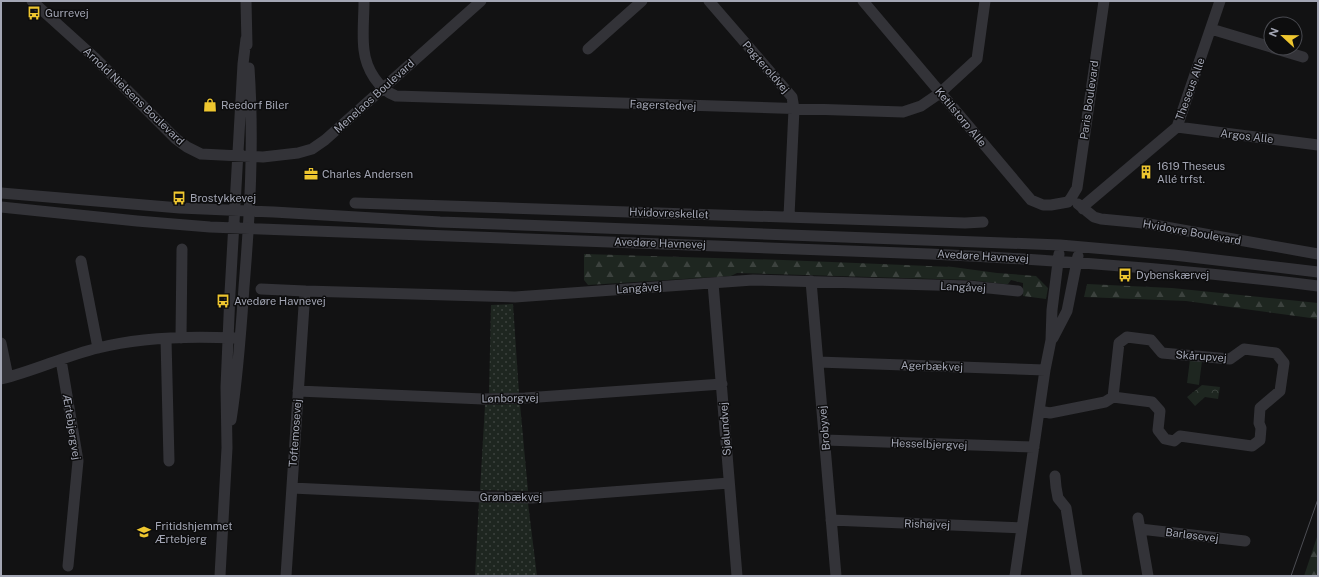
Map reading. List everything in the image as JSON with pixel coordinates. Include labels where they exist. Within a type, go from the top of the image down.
[{"type":"street","name":"Arnold Nielsens Boulevard","points":[[32,1],[94,57],[176,139],[187,147],[201,154],[252,156]]},
{"type":"street","points":[[227,448],[237,387],[250,211],[252,156],[251,91],[246,39],[246,1]]},
{"type":"street","points":[[364,1],[364,51],[369,69],[382,88]]},
{"type":"street","name":"Menelaos Boulevard","points":[[252,156],[263,157],[298,153],[312,149],[343,124],[481,1]]},
{"type":"street","points":[[588,49],[642,1]]},
{"type":"street","name":"Pagteroldvej","points":[[709,1],[792,97],[794,109],[789,216]]},
{"type":"street","name":"Ketilstorp Alle","points":[[863,1],[1031,200],[1043,205],[1051,205],[1068,202],[1071,198]]},
{"type":"street","name":"Fagerstedvej","points":[[382,88],[396,96],[903,112],[921,106],[940,93],[977,59],[985,1]]},
{"type":"street","name":"Paris Boulevard","points":[[1071,198],[1077,188],[1104,1]]},
{"type":"street","name":"Theseus Alle","points":[[1083,209],[1086,204],[1177,127],[1220,1]]},
{"type":"street","points":[[1211,29],[1263,45]]},
{"type":"street","points":[[220,576],[227,448],[226,387],[228,338],[243,64],[246,39]]},
{"type":"street","name":"Argos Alle","points":[[1177,127],[1318,145]]},
{"type":"street","name":"Avedøre Havnevej","points":[[1,192],[140,205],[440,222],[1060,245],[1174,255],[1318,272]]},
{"type":"street","name":"Hvidovre Boulevard","points":[[1071,198],[1094,217],[1101,219],[1143,223],[1318,254]]},
{"type":"street","name":"Hvidovreskellet","points":[[355,203],[789,216],[965,223],[983,222]]},
{"type":"street","name":"Avedøre Havnevej","points":[[1,206],[144,222],[210,227],[930,254],[1077,262],[1173,270],[1318,286]]},
{"type":"street","points":[[1015,576],[1045,370],[1051,340],[1053,303],[1060,245]]},
{"type":"street","points":[[1051,340],[1067,311],[1080,247]]},
{"type":"street","points":[[181,338],[182,249]]},
{"type":"street","points":[[81,261],[98,348]]},
{"type":"street","name":"Langåvej","points":[[261,288],[305,291],[515,297],[753,280],[969,286],[1018,291]]},
{"type":"street","name":"Brobyvej","points":[[811,281],[836,576]]},
{"type":"street","name":"Sjølundvej","points":[[713,283],[737,576]]},
{"type":"street","name":"Toftemosevej","points":[[286,576],[305,291]]},
{"type":"street","name":"Skårupvej","points":[[1039,411],[1050,413],[1105,402],[1113,397],[1152,402],[1160,410],[1158,430],[1165,439],[1174,440],[1180,436],[1252,446],[1260,440],[1260,408],[1280,391],[1284,363],[1276,352],[1244,349],[1230,359],[1162,352],[1151,340],[1127,337],[1119,343],[1113,397]]},
{"type":"street","points":[[1,343],[4,378],[98,348],[135,342],[181,338],[241,339]]},
{"type":"street","points":[[166,339],[169,461]]},
{"type":"street","name":"Ærtebjergvej","points":[[61,360],[78,461],[68,566]]},
{"type":"street","name":"Agerbækvej","points":[[818,362],[1045,370]]},
{"type":"street","name":"Lønborgvej","points":[[298,391],[484,399],[525,398],[722,384]]},
{"type":"street","name":"Hesselbjergvej","points":[[825,440],[1034,448]]},
{"type":"street","points":[[1056,476],[1058,498],[1066,508],[1077,576]]},
{"type":"street","name":"Grønbækvej","points":[[292,488],[532,498],[730,482]]},
{"type":"street","points":[[1138,518],[1148,576]]},
{"type":"street","name":"Rishøjvej","points":[[832,520],[1022,528]]},
{"type":"street","name":"Barløsevej","points":[[1140,529],[1245,541]]},
{"type":"green space","points":[[584,254],[953,267],[997,273],[1036,276],[1048,288],[1046,299],[1023,296],[1023,283],[1011,280],[1008,284],[1004,284],[970,280],[737,273],[731,276],[588,285],[584,280]]},
{"type":"green space","points":[[1087,284],[1172,288],[1318,303],[1318,319],[1186,301],[1084,297]]},
{"type":"green space","points":[[513,304],[519,393],[489,393],[491,305]]},
{"type":"green space","points":[[1190,359],[1202,361],[1199,385],[1187,383]]},
{"type":"green space","points":[[1202,385],[1220,387],[1218,399],[1205,397],[1195,406],[1187,397]]},
{"type":"green space","points":[[520,404],[528,491],[480,490],[485,405]]},
{"type":"green space","points":[[479,501],[528,503],[537,576],[475,576]]},
{"type":"green space","points":[[1318,534],[1318,576],[1304,576]]},
{"type":"tram line","points":[[1291,576],[1318,499]]},
{"type":"place","name":"Gurrevej","points":[[34,13]]},
{"type":"place","name":"Reedorf Biler","points":[[210,105]]},
{"type":"place","name":"1619 Theseus Allé trfst.","points":[[1146,172]]},
{"type":"place","name":"Charles Andersen","points":[[311,174]]},
{"type":"place","name":"Brostykkevej","points":[[179,198]]},
{"type":"place","name":"Dybenskærvej","points":[[1125,275]]},
{"type":"place","name":"Avedøre Havnevej","points":[[223,301]]},
{"type":"place","name":"Fritidshjemmet Ærtebjerg","points":[[144,532]]}]
